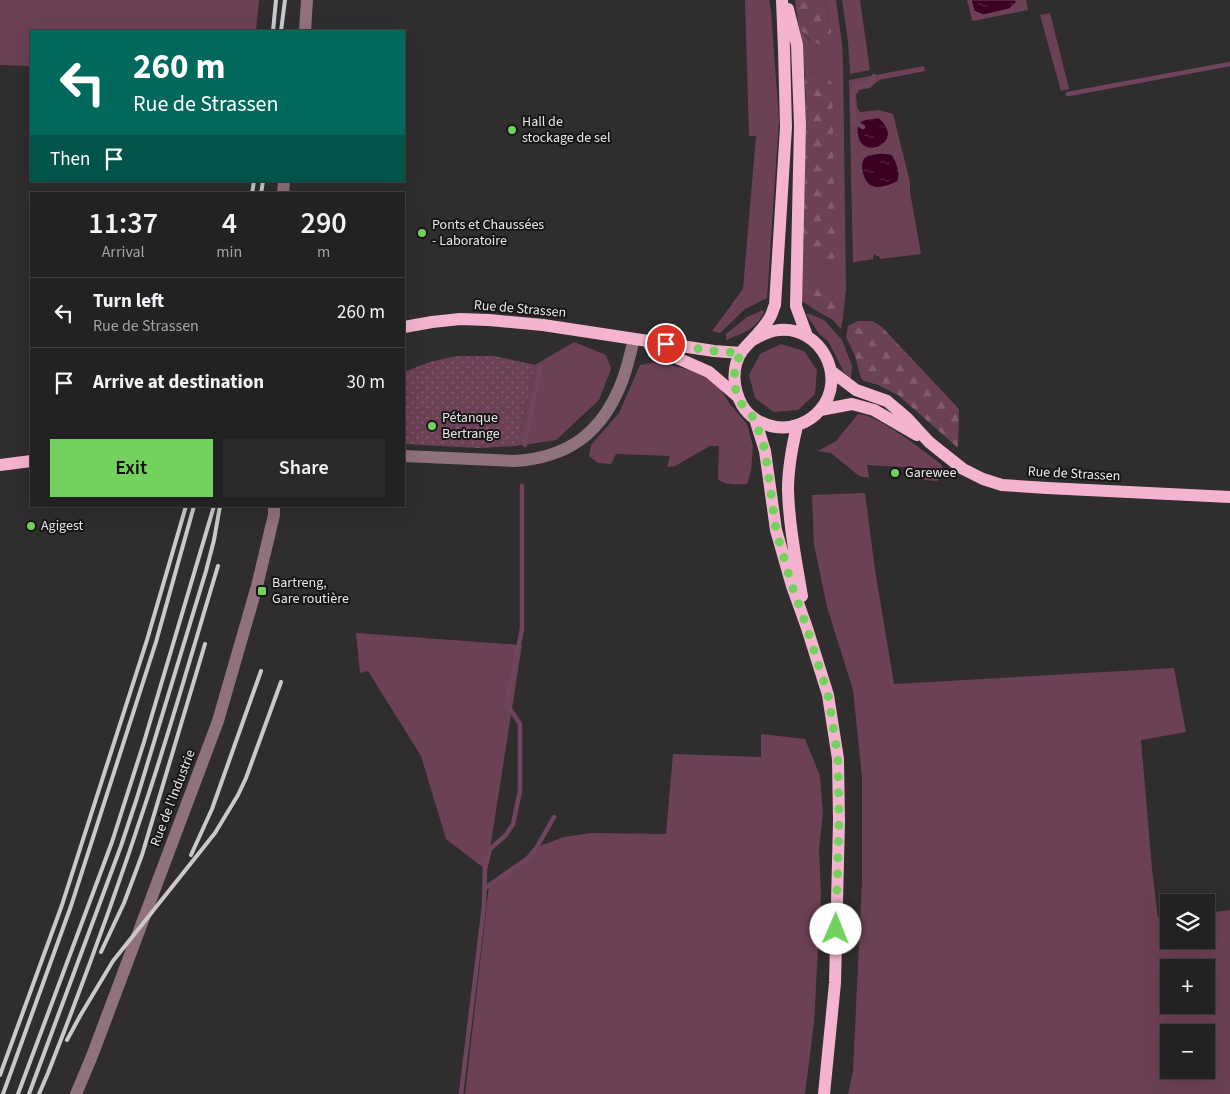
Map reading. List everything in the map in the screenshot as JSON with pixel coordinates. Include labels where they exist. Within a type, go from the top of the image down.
[{"type":"main road","points":[[783,0],[797,45],[800,125],[796,306],[807,336]]},
{"type":"main road","points":[[751,341],[763,334],[778,330],[794,331],[807,336],[818,345],[827,358],[831,370],[831,386],[826,401],[820,410],[809,420],[797,426],[782,428],[768,425],[755,419],[744,408],[737,396],[734,381],[735,367],[741,353],[770,318],[775,305],[786,128],[783,0]]},
{"type":"main road","name":"Rue de Strassen","points":[[405,327],[460,319],[489,320],[543,325],[714,351],[741,353]]},
{"type":"main road","name":"Rue de Strassen","points":[[634,339],[709,372],[737,396]]},
{"type":"main road","name":"Rue de Strassen","points":[[831,370],[856,390],[887,401],[907,418],[929,442]]},
{"type":"main road","name":"Rue de Strassen","points":[[820,410],[852,404],[874,410],[929,442],[963,469],[983,479],[1002,485],[1230,497]]},
{"type":"main road","points":[[755,419],[765,450],[776,530],[792,586],[828,695],[838,759],[839,821],[835,983],[824,1094]]},
{"type":"main road","points":[[797,426],[791,452],[788,490],[806,625]]},
{"type":"main road","points":[[0,465],[30,462]]},
{"type":"street","points":[[305,30],[307,0]]},
{"type":"street","points":[[405,456],[514,461],[548,456],[568,448],[592,431],[607,414],[622,382],[634,339]]},
{"type":"street","name":"Rue de l'Industrie","points":[[76,1094],[96,1047],[218,721],[257,586],[274,515],[274,507]]},
{"type":"green space","points":[[0,0],[259,0],[256,30],[30,30],[30,66],[0,65]]},
{"type":"green space","points":[[745,0],[769,0],[771,11],[779,120],[767,298],[745,309],[720,333],[712,331],[743,289],[756,136],[749,136]]},
{"type":"green space","points":[[795,0],[825,0],[832,35],[825,46],[811,41],[799,28]]},
{"type":"green space","points":[[825,0],[836,0],[842,43],[846,290],[843,316],[829,291],[801,293],[800,284],[817,72],[805,76],[799,28],[810,41],[832,35]]},
{"type":"green space","points":[[842,0],[860,0],[870,70],[850,74],[848,41]]},
{"type":"green space","points":[[967,0],[1026,0],[1028,10],[973,21]]},
{"type":"green space","points":[[1050,13],[1069,89],[1061,91],[1040,15]]},
{"type":"green space","points":[[924,66],[925,71],[879,80],[870,88],[859,90],[856,95],[857,107],[860,112],[879,110],[893,114],[910,182],[910,192],[921,254],[880,259],[875,254],[873,256],[874,259],[871,260],[870,258],[870,260],[853,262],[849,80]]},
{"type":"green space","points":[[817,72],[832,82],[835,247],[834,261],[818,264],[803,239],[805,76]]},
{"type":"green space","points":[[815,282],[829,291],[843,316],[841,329],[833,320],[802,301],[801,293],[805,284]]},
{"type":"green space","points":[[763,310],[761,318],[753,327],[726,340],[726,334],[747,317]]},
{"type":"green space","points":[[806,314],[824,320],[842,340],[852,366],[851,379],[844,372],[828,341],[820,335]]},
{"type":"green space","points":[[857,321],[872,321],[881,326],[959,409],[958,448],[898,395],[861,378],[855,356],[846,337],[848,326]]},
{"type":"green space","points":[[574,342],[606,355],[611,369],[599,400],[556,440],[517,446],[535,365]]},
{"type":"green space","points":[[781,344],[804,351],[817,370],[815,394],[798,410],[774,412],[755,398],[749,375],[760,354]]},
{"type":"green space","points":[[457,356],[494,356],[535,365],[517,446],[479,448],[405,444],[405,372],[430,362]]},
{"type":"green space","points":[[659,362],[709,375],[747,424],[753,446],[751,471],[747,484],[728,484],[718,479],[719,446],[710,446],[675,466],[667,467],[670,456],[616,454],[611,464],[598,463],[589,456],[591,445],[619,413],[640,365]]},
{"type":"green space","points":[[858,414],[888,426],[941,464],[943,473],[937,481],[924,480],[921,468],[867,465],[869,478],[859,476],[831,453],[818,451],[836,441]]},
{"type":"green space","points":[[865,493],[875,570],[894,684],[1174,668],[1186,732],[1141,740],[1152,869],[1158,918],[1160,918],[1160,949],[1215,949],[1215,912],[1230,910],[1230,1094],[848,1094],[853,1071],[862,881],[862,777],[853,690],[827,607],[814,545],[812,495]]},
{"type":"green space","points":[[356,633],[522,645],[490,849],[485,869],[446,839],[421,756],[368,671],[360,673]]},
{"type":"green space","points":[[761,734],[805,739],[820,776],[823,814],[819,849],[821,894],[814,1023],[805,1094],[465,1094],[489,885],[528,858],[537,847],[564,837],[591,833],[666,834],[673,754],[761,757]]},
{"type":"water","points":[[971,0],[1016,0],[1016,3],[1009,9],[983,15],[974,11]]},
{"type":"water","points":[[879,118],[887,127],[888,135],[885,142],[872,148],[865,146],[859,141],[857,127],[860,122]]},
{"type":"water","points":[[881,153],[891,154],[898,167],[899,178],[898,181],[888,185],[874,187],[866,181],[862,172],[862,164],[865,157]]},
{"type":"waterway","points":[[1068,94],[1230,64]]},
{"type":"waterway","points":[[863,127],[856,123],[852,94],[855,87],[871,83],[874,76]]},
{"type":"waterway","points":[[525,445],[540,366]]},
{"type":"waterway","points":[[461,1094],[484,906],[485,869],[490,849],[506,835],[513,824],[520,791],[520,724],[507,704],[522,629],[522,486]]},
{"type":"waterway","points":[[485,888],[528,858],[537,847],[554,817]]},
{"type":"railway","points":[[273,30],[276,0]]},
{"type":"railway","points":[[281,30],[285,0]]},
{"type":"railway","points":[[252,192],[254,182]]},
{"type":"railway","points":[[261,192],[263,182]]},
{"type":"railway","points":[[0,1075],[62,905],[147,640],[186,507]]},
{"type":"railway","points":[[3,1094],[71,906],[156,642],[194,507]]},
{"type":"railway","points":[[18,1094],[112,842],[144,742],[214,507]]},
{"type":"railway","points":[[29,1094],[137,798],[206,571],[220,507]]},
{"type":"railway","points":[[39,1094],[111,905],[135,836],[218,566]]},
{"type":"railway","points":[[101,952],[124,903],[142,855],[205,644]]},
{"type":"railway","points":[[191,855],[212,809],[261,671]]},
{"type":"railway","points":[[67,1040],[113,961],[215,833],[238,795],[281,682]]},
{"type":"place","name":"Hall de stockage de sel","points":[[512,130]]},
{"type":"place","name":"Ponts et Chaussées - Laboratoire","points":[[422,233]]},
{"type":"place","name":"Pétanque Bertrange","points":[[432,426]]},
{"type":"place","name":"Garewee","points":[[895,473]]},
{"type":"place","name":"Agigest","points":[[31,526]]},
{"type":"place","name":"Bartreng, Gare routière","points":[[262,591]]},
{"type":"route","points":[[666,344],[741,353],[735,367],[734,381],[737,396],[744,408],[755,419],[765,450],[776,530],[792,586],[828,695],[838,759],[839,821],[836,929]]}]
